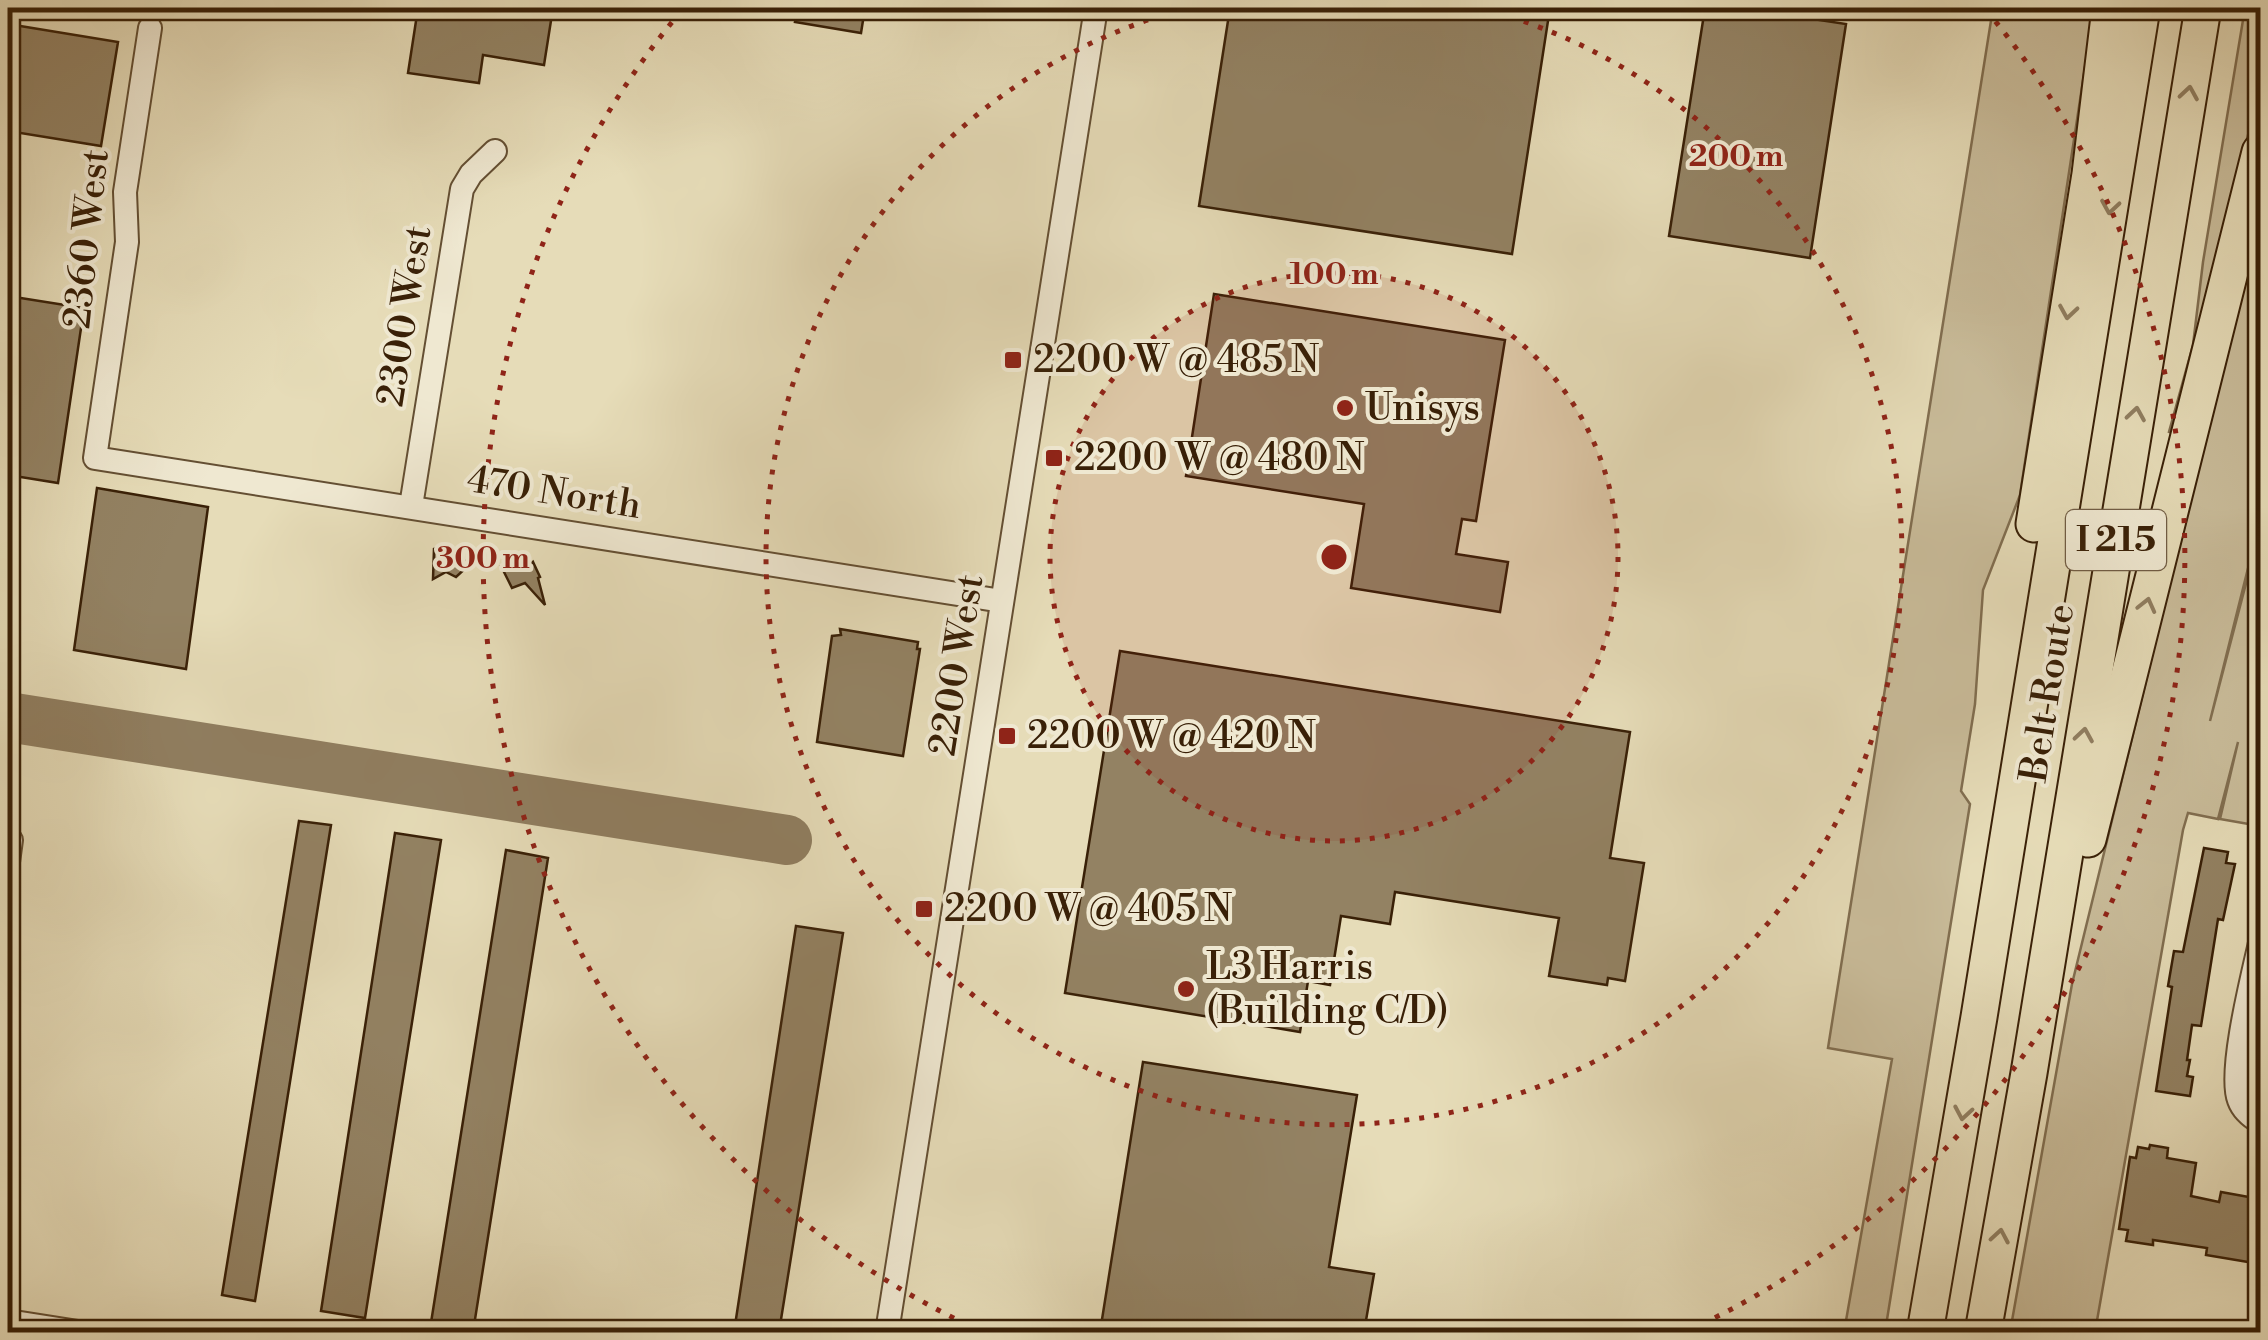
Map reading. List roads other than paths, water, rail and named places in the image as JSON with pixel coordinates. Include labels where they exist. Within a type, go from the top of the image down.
[{"type":"highway","points":[[1979,1016],[2025,582],[2090,174],[2110,8]]},
{"type":"highway","name":"Belt Route","points":[[1925,1332],[2142,8]]},
{"type":"highway","name":"Belt Route","points":[[1983,1332],[2029,1073],[2202,8]]},
{"type":"highway","points":[[2029,1073],[2260,152]]},
{"type":"street","name":"2200 West","points":[[887,1332],[1096,8]]},
{"type":"street","name":"2360 West","points":[[95,458],[126,251],[125,192],[150,28]]},
{"type":"street","name":"2300 West","points":[[411,506],[462,189],[471,174],[496,151]]},
{"type":"street","name":"470 North","points":[[95,458],[1002,601]]},
{"type":"street","points":[[2260,942],[2236,1079],[2239,1102],[2250,1117],[2260,1122]]},
{"type":"street","points":[[8,1321],[78,1332]]},
{"type":"place","name":"2200 W @ 485 N","points":[[1013,360]]},
{"type":"place","name":"Unisys","points":[[1345,408]]},
{"type":"place","name":"2200 W @ 480 N","points":[[1054,458]]},
{"type":"place","name":"2200 W @ 420 N","points":[[1007,736]]},
{"type":"place","name":"2200 W @ 405 N","points":[[924,909]]},
{"type":"place","name":"L3 Harris (Building C/D)","points":[[1186,989]]}]
